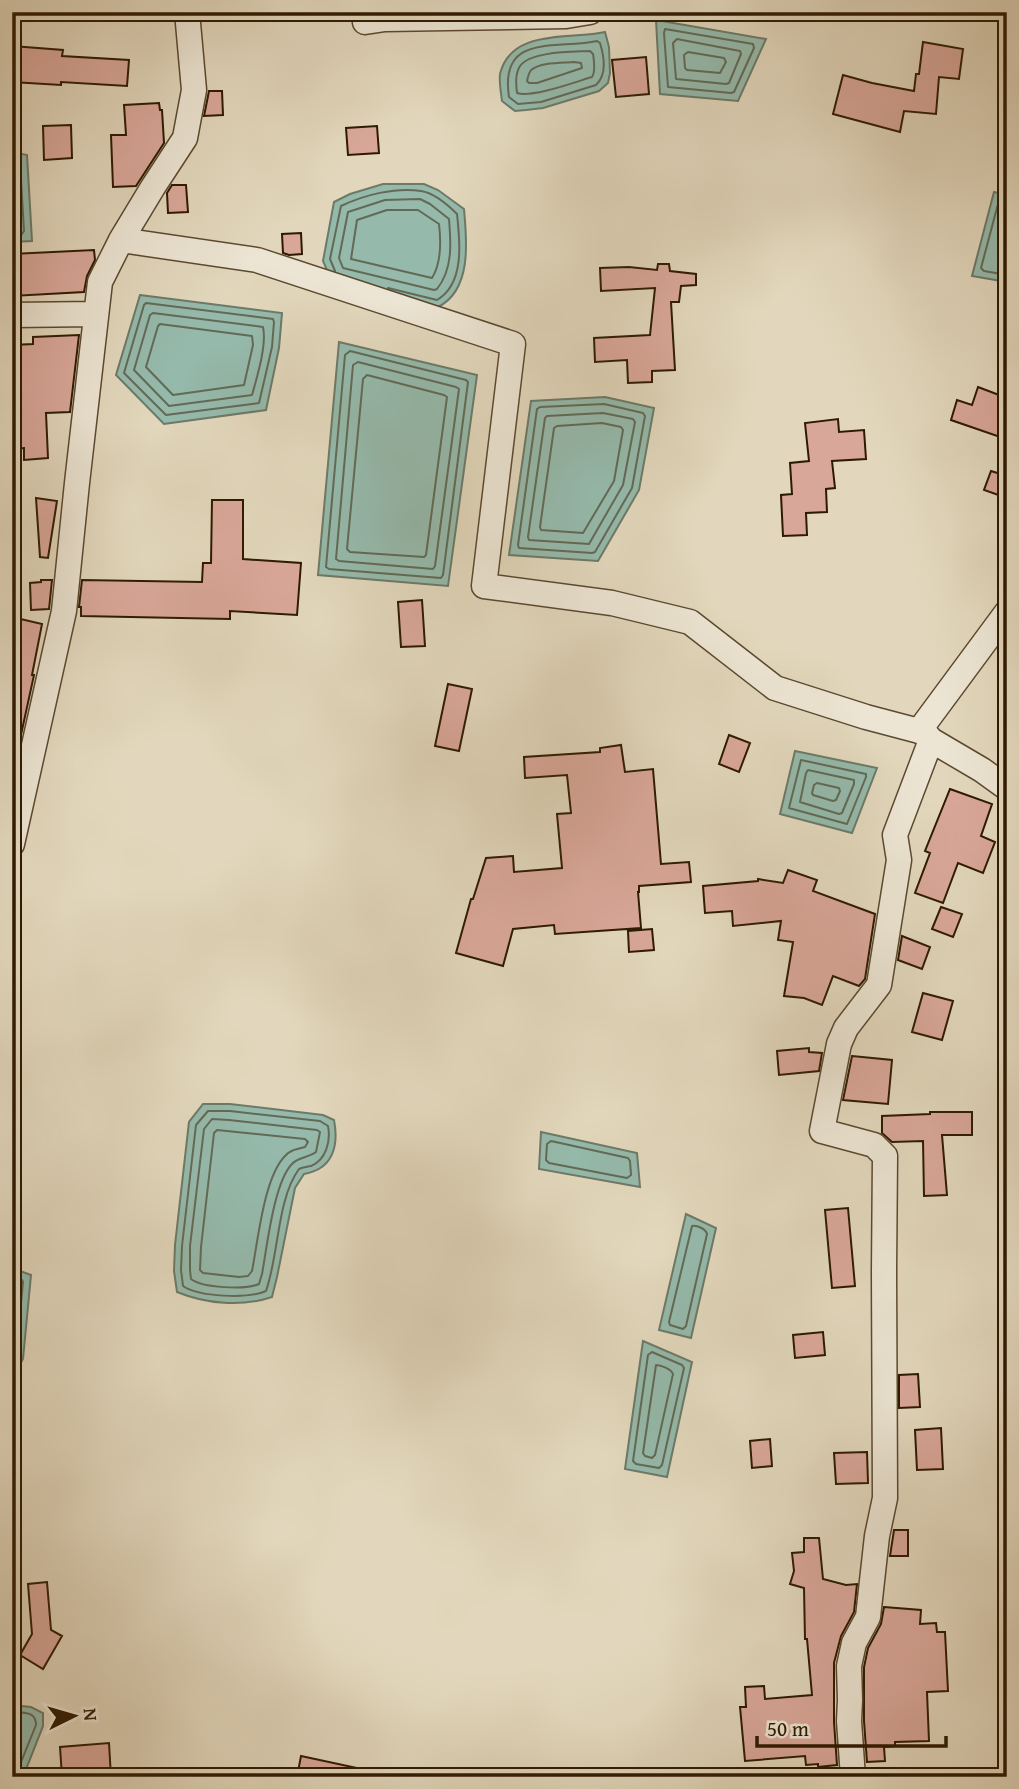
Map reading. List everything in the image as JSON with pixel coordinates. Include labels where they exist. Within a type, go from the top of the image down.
[{"type":"street","points":[[12,844],[64,611],[100,282],[121,240],[185,138],[194,90],[187,12]]},
{"type":"street","points":[[365,22],[385,19],[566,16],[590,12]]},
{"type":"street","points":[[121,240],[257,260],[513,344],[484,586],[612,603],[691,622],[775,688],[925,735],[1007,788]]},
{"type":"street","points":[[12,315],[96,314]]},
{"type":"street","points":[[853,1777],[849,1666],[854,1643],[868,1617],[877,1535],[885,1498],[885,1156],[874,1145],[822,1131],[839,1044],[846,1028],[879,985],[899,860],[895,835],[925,735],[1007,612]]},
{"type":"water","points":[[656,20],[766,39],[738,101],[660,94]]},
{"type":"water","points":[[605,32],[609,47],[610,73],[608,83],[599,91],[543,108],[526,110],[515,111],[502,101],[500,74],[506,59],[516,49],[544,39]]},
{"type":"water","points":[[12,152],[27,155],[32,241],[12,242]]},
{"type":"water","points":[[383,184],[424,184],[438,190],[464,209],[466,250],[462,277],[449,299],[438,307],[332,282],[323,261],[334,202]]},
{"type":"water","points":[[994,192],[1007,195],[1007,282],[972,276]]},
{"type":"water","points":[[140,295],[282,313],[279,348],[266,410],[164,424],[116,375]]},
{"type":"water","points":[[339,342],[477,375],[448,586],[318,575]]},
{"type":"water","points":[[605,397],[654,408],[639,490],[598,561],[509,555],[531,401]]},
{"type":"water","points":[[795,751],[877,768],[852,833],[780,814]]},
{"type":"water","points":[[203,1104],[230,1104],[323,1115],[334,1120],[336,1139],[328,1162],[304,1174],[295,1188],[272,1297],[249,1302],[224,1303],[177,1292],[174,1271],[175,1245],[189,1122]]},
{"type":"water","points":[[541,1132],[637,1153],[640,1187],[539,1169]]},
{"type":"water","points":[[686,1214],[716,1228],[691,1338],[659,1330]]},
{"type":"water","points":[[12,1268],[31,1275],[23,1359],[12,1379]]},
{"type":"water","points":[[643,1341],[692,1362],[667,1477],[625,1469]]},
{"type":"water","points":[[12,1705],[31,1707],[43,1713],[43,1726],[23,1777],[12,1777]]},
{"type":"building","points":[[923,42],[963,49],[959,79],[939,77],[936,114],[904,111],[900,132],[833,114],[843,75],[914,91]]},
{"type":"building","points":[[12,46],[63,50],[62,56],[129,60],[127,86],[12,82]]},
{"type":"building","points":[[646,57],[649,94],[616,97],[612,60]]},
{"type":"building","points":[[209,91],[222,91],[223,115],[204,116]]},
{"type":"building","points":[[159,103],[162,110],[164,143],[136,186],[113,187],[111,135],[126,135],[124,105]]},
{"type":"building","points":[[71,125],[72,158],[44,160],[43,126]]},
{"type":"building","points":[[377,126],[379,153],[348,155],[346,128]]},
{"type":"building","points":[[172,185],[186,185],[188,212],[168,213],[167,193]]},
{"type":"building","points":[[301,233],[302,254],[283,253],[282,234]]},
{"type":"building","points":[[94,250],[95,260],[87,276],[84,292],[12,296],[12,254]]},
{"type":"building","points":[[658,264],[669,264],[670,271],[696,274],[696,285],[681,286],[679,302],[671,302],[675,370],[652,371],[652,382],[628,383],[627,360],[595,362],[594,338],[650,335],[655,288],[601,291],[600,268],[657,270]]},
{"type":"building","points":[[79,335],[70,412],[46,413],[48,458],[24,460],[24,448],[12,449],[12,417],[17,416],[12,345],[33,344],[33,337]]},
{"type":"building","points":[[978,387],[1007,398],[1007,427],[1003,438],[951,420],[957,400],[972,405]]},
{"type":"building","points":[[838,419],[839,432],[864,430],[866,459],[832,461],[835,488],[826,489],[827,512],[806,513],[807,535],[783,536],[781,495],[792,494],[790,463],[809,461],[805,423]]},
{"type":"building","points":[[991,471],[1007,476],[1007,498],[984,490]]},
{"type":"building","points":[[36,498],[57,501],[48,558],[40,557]]},
{"type":"building","points":[[212,500],[243,500],[243,559],[301,563],[297,615],[230,611],[230,619],[81,616],[79,607],[82,580],[202,582],[203,563],[211,563]]},
{"type":"building","points":[[52,580],[49,609],[31,610],[30,583]]},
{"type":"building","points":[[422,600],[425,646],[401,647],[398,602]]},
{"type":"building","points":[[12,617],[42,624],[19,744],[12,743]]},
{"type":"building","points":[[448,684],[472,689],[459,751],[435,746]]},
{"type":"building","points":[[729,735],[750,743],[739,772],[719,764]]},
{"type":"building","points":[[621,745],[625,772],[653,769],[661,864],[689,862],[691,882],[639,886],[641,928],[555,934],[554,925],[513,929],[503,966],[456,953],[486,858],[513,856],[514,872],[562,868],[557,814],[571,813],[567,775],[525,778],[524,757],[600,752],[600,748]]},
{"type":"building","points":[[950,789],[992,804],[981,836],[995,842],[983,873],[958,863],[943,903],[915,893],[930,853],[925,851]]},
{"type":"building","points":[[788,870],[817,880],[813,891],[875,914],[865,979],[859,986],[833,976],[822,1005],[804,998],[784,996],[793,942],[778,940],[781,921],[733,926],[732,911],[705,913],[703,886],[758,879],[783,883]]},
{"type":"building","points":[[941,907],[962,914],[953,937],[932,929]]},
{"type":"building","points":[[652,929],[654,950],[629,952],[628,931]]},
{"type":"building","points":[[902,936],[930,947],[922,969],[898,960]]},
{"type":"building","points":[[923,993],[953,1001],[942,1040],[912,1032]]},
{"type":"building","points":[[809,1048],[809,1052],[822,1053],[819,1071],[779,1075],[777,1051]]},
{"type":"building","points":[[852,1056],[892,1060],[888,1104],[843,1100]]},
{"type":"building","points":[[972,1112],[972,1135],[942,1135],[947,1195],[924,1196],[923,1141],[892,1142],[882,1133],[882,1116]]},
{"type":"building","points":[[848,1208],[855,1286],[832,1288],[825,1210]]},
{"type":"building","points":[[823,1332],[825,1355],[795,1358],[793,1335]]},
{"type":"building","points":[[918,1374],[920,1407],[899,1408],[899,1375]]},
{"type":"building","points":[[941,1428],[943,1469],[917,1470],[915,1430]]},
{"type":"building","points":[[770,1439],[772,1466],[752,1468],[750,1441]]},
{"type":"building","points":[[867,1452],[868,1483],[836,1484],[834,1453]]},
{"type":"building","points":[[894,1530],[908,1530],[908,1556],[890,1556]]},
{"type":"building","points":[[804,1538],[819,1538],[823,1579],[846,1585],[857,1584],[854,1612],[841,1636],[834,1663],[837,1765],[806,1765],[805,1756],[745,1761],[740,1707],[746,1707],[745,1687],[764,1686],[765,1699],[812,1695],[805,1639],[804,1588],[790,1584],[794,1571],[792,1553],[804,1552]]},
{"type":"building","points":[[47,1582],[51,1630],[62,1636],[43,1669],[20,1655],[32,1634],[28,1584]]},
{"type":"building","points":[[884,1607],[921,1610],[920,1624],[936,1623],[937,1632],[945,1632],[948,1691],[927,1692],[929,1741],[895,1742],[895,1746],[884,1747],[885,1761],[867,1762],[864,1667],[868,1648],[881,1624]]},
{"type":"building","points":[[109,1743],[111,1777],[62,1777],[60,1747]]},
{"type":"building","points":[[301,1756],[357,1768],[356,1777],[297,1777]]}]
